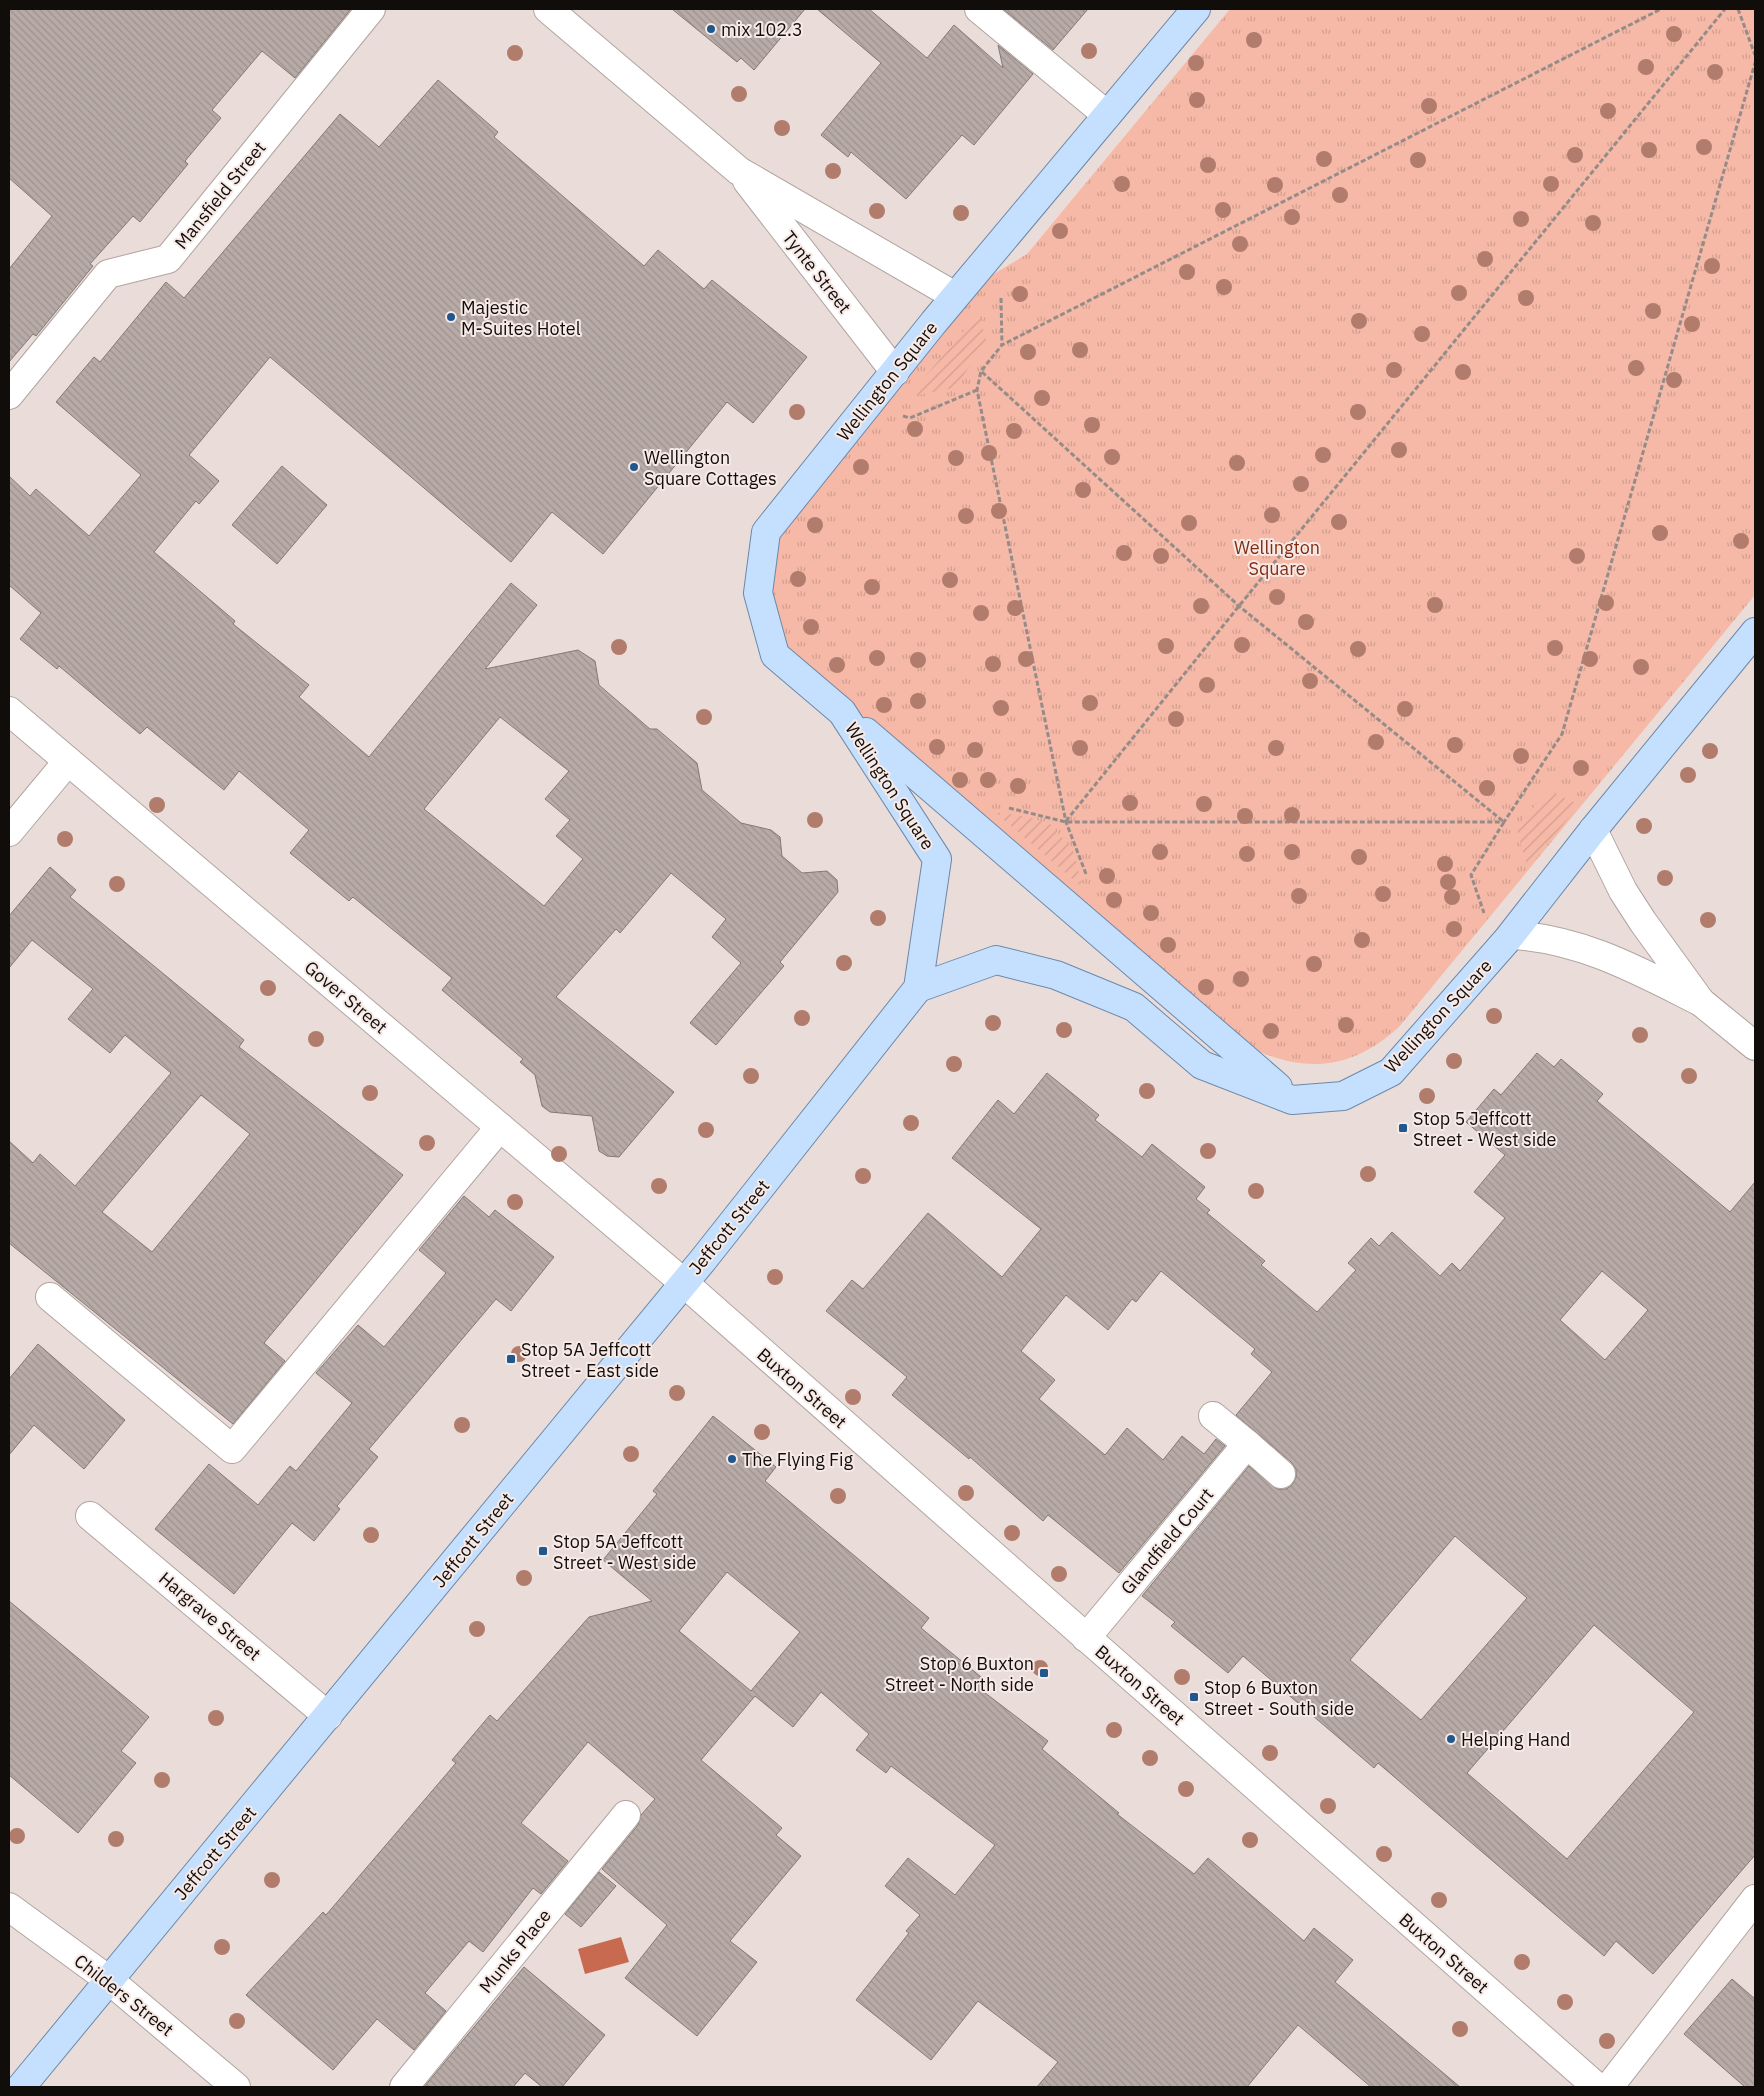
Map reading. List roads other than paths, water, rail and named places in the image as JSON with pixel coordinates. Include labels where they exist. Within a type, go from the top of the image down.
[{"type":"main road","name":"Wellington Square","points":[[1196,9],[956,296],[766,532],[758,593],[775,655],[842,712],[937,859],[918,988],[996,960],[1056,975],[1134,1007],[1202,1065],[1292,1100],[1343,1096],[1391,1072],[1512,934],[1593,830],[1755,632]]},
{"type":"main road","points":[[842,712],[1292,1100]]},
{"type":"main road","name":"Jeffcott Street","points":[[21,2087],[684,1283],[918,988]]},
{"type":"street","name":"Mansfield Street","points":[[9,395],[108,274],[168,259],[371,9]]},
{"type":"street","name":"Tynte Street","points":[[548,9],[740,172],[956,296]]},
{"type":"street","points":[[979,9],[1107,115]]},
{"type":"street","name":"Tynte Street","points":[[740,172],[895,372]]},
{"type":"street","name":"Gover Street","points":[[9,711],[684,1283]]},
{"type":"street","points":[[9,832],[68,761]]},
{"type":"street","points":[[1593,830],[1623,891],[1701,1002]]},
{"type":"street","points":[[1512,934],[1544,937],[1614,959],[1701,1002],[1755,1046]]},
{"type":"street","points":[[50,1297],[232,1449],[500,1127]]},
{"type":"street","name":"Buxton Street","points":[[684,1283],[1597,2087]]},
{"type":"street","points":[[1213,1416],[1281,1474]]},
{"type":"street","name":"Glandfield Court","points":[[1086,1638],[1247,1444]]},
{"type":"street","name":"Hargrave Street","points":[[90,1516],[328,1716]]},
{"type":"street","name":"Munks Place","points":[[404,2087],[626,1815]]},
{"type":"street","points":[[1609,2087],[1755,1899]]},
{"type":"street","name":"Childers Street","points":[[9,1907],[109,1980],[236,2087]]},
{"type":"place","name":"mix 102.3","points":[[711,29]]},
{"type":"place","name":"Majestic M-Suites Hotel","points":[[451,317]]},
{"type":"place","name":"Wellington Square Cottages","points":[[634,467]]},
{"type":"place","name":"Stop 5 Jeffcott Street - West side","points":[[1403,1128]]},
{"type":"place","name":"Stop 5A Jeffcott Street - East side","points":[[511,1359]]},
{"type":"place","name":"The Flying Fig","points":[[732,1459]]},
{"type":"place","name":"Stop 5A Jeffcott Street - West side","points":[[543,1551]]},
{"type":"place","name":"Stop 6 Buxton Street - North side","points":[[1044,1673]]},
{"type":"place","name":"Stop 6 Buxton Street - South side","points":[[1194,1697]]},
{"type":"place","name":"Helping Hand","points":[[1451,1739]]}]
